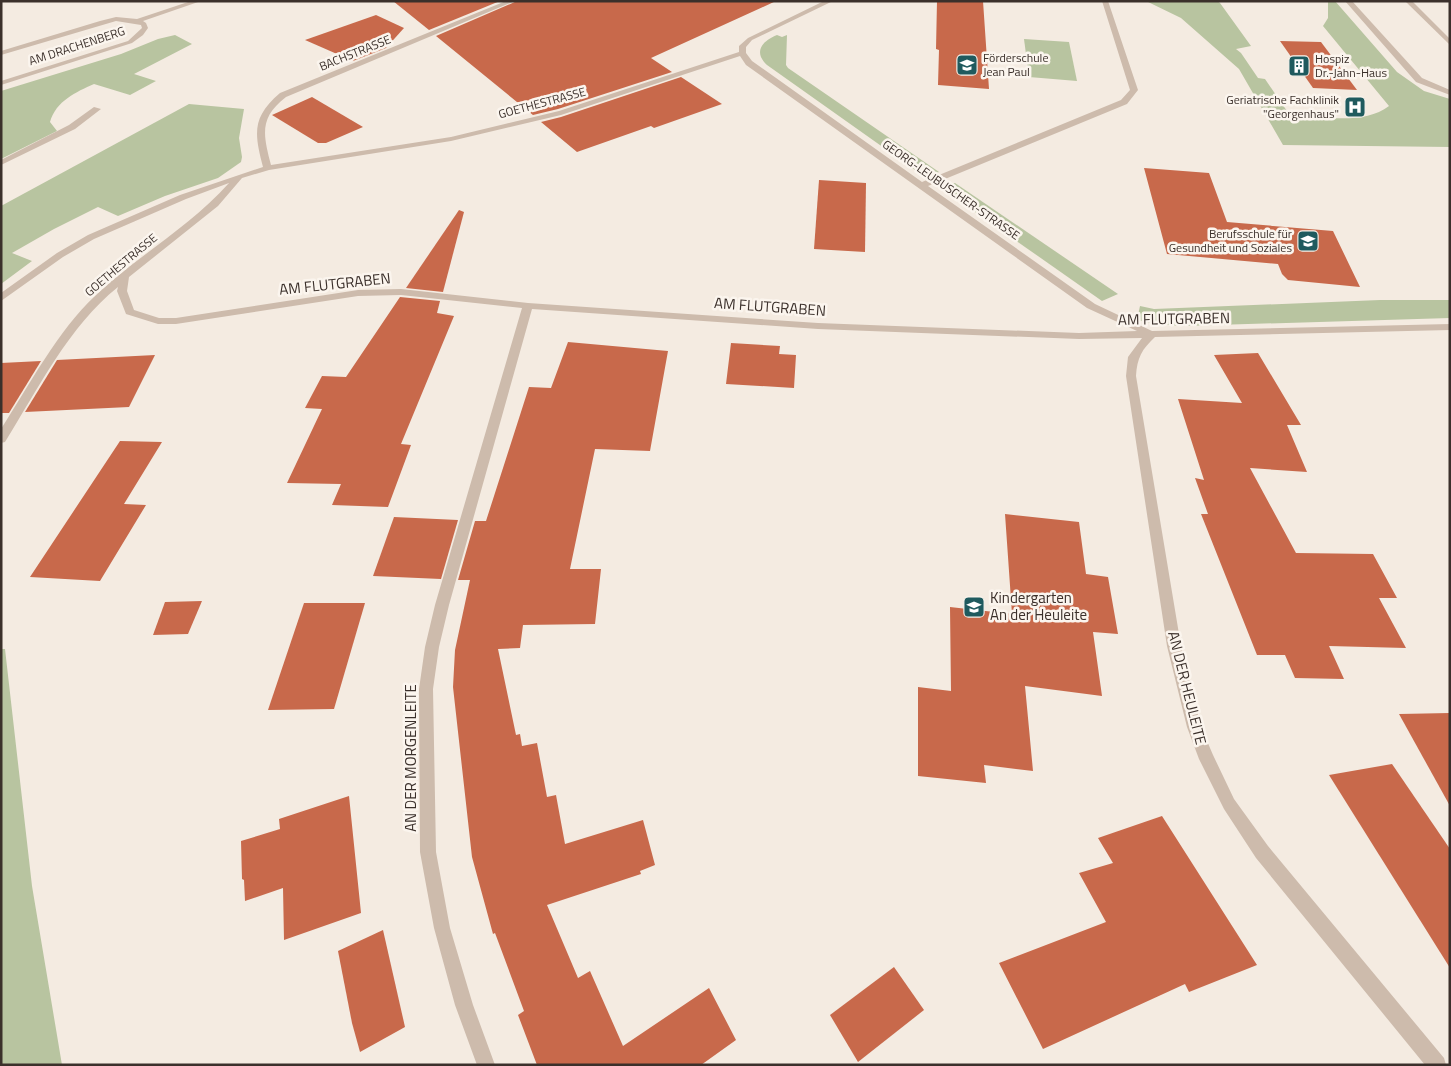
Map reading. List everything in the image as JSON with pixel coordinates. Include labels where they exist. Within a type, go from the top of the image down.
[{"type":"street","name":"AM DRACHENBERG","points":[[137,21],[198,1]]},
{"type":"street","name":"BACHSTRASSE","points":[[268,168],[260,139],[260,124],[265,109],[283,95],[512,1]]},
{"type":"street","points":[[742,53],[743,46],[750,39],[830,1]]},
{"type":"street","points":[[923,185],[1124,102],[1134,90],[1105,1]]},
{"type":"street","points":[[1348,1],[1419,80],[1450,93]]},
{"type":"street","points":[[1408,1],[1450,43]]},
{"type":"street","name":"AM DRACHENBERG","points":[[1,53],[116,19],[137,21],[144,24],[145,28],[141,34],[130,42],[1,83]]},
{"type":"street","name":"GOETHESTRASSE","points":[[1,298],[60,255],[91,238],[129,219],[240,176],[268,168],[451,139],[561,113],[742,53]]},
{"type":"street","name":"GEORG-LEUBUSCHER-STRASSE","points":[[742,53],[749,63],[1091,306],[1118,320],[1153,334]]},
{"type":"street","points":[[1,163],[72,127],[97,109]]},
{"type":"street","name":"GOETHESTRASSE","points":[[1,439],[80,317],[99,298],[215,204],[240,176]]},
{"type":"street","name":"AM FLUTGRABEN","points":[[124,278],[122,291],[130,312],[158,321],[210,316],[320,298],[367,293],[401,292],[528,306],[818,326],[1079,336],[1450,327]]},
{"type":"street","name":"AN DER MORGENLEITE","points":[[486,1065],[464,1005],[442,928],[428,852],[426,690],[432,647],[442,605],[528,306]]},
{"type":"street","name":"AN DER HEULEITE","points":[[1153,334],[1137,348],[1131,360],[1131,376],[1174,646],[1194,727],[1207,760],[1229,804],[1262,852],[1437,1065]]},
{"type":"green space","points":[[1146,1],[1217,1],[1220,3],[1251,46],[1236,49],[1241,53],[1258,78],[1265,79],[1289,114],[1327,118],[1367,116],[1389,106],[1323,26],[1328,18],[1328,1],[1335,1],[1397,72],[1424,91],[1450,99],[1450,147],[1283,145],[1239,69],[1181,18]]},
{"type":"green space","points":[[175,35],[192,44],[134,74],[156,81],[130,95],[94,84],[80,90],[67,98],[53,115],[50,122],[57,131],[1,159],[1,91],[121,54],[158,39]]},
{"type":"green space","points":[[777,35],[782,37],[787,35],[786,65],[788,68],[939,172],[925,177],[767,65],[761,56],[761,47],[767,40]]},
{"type":"green space","points":[[1024,39],[1069,42],[1077,81],[1029,77]]},
{"type":"green space","points":[[189,104],[244,109],[239,138],[241,162],[218,178],[165,196],[118,216],[98,207],[54,229],[12,253],[32,261],[1,284],[1,206]]},
{"type":"green space","points":[[955,183],[1118,294],[1102,301],[941,188]]},
{"type":"green space","points":[[1380,300],[1450,300],[1450,318],[1183,326],[1154,324],[1137,320],[1140,306],[1154,309]]},
{"type":"green space","points":[[1,649],[5,649],[32,886],[62,1065],[1,1065]]},
{"type":"building","points":[[393,1],[500,1],[429,30]]},
{"type":"building","points":[[517,1],[776,1],[651,58],[672,72],[558,109],[533,115],[436,36]]},
{"type":"building","points":[[937,1],[983,1],[989,89],[938,85],[939,50],[936,49]]},
{"type":"building","points":[[376,15],[404,28],[386,48],[353,61],[305,40]]},
{"type":"building","points":[[1280,41],[1321,42],[1357,90],[1313,88]]},
{"type":"building","points":[[681,77],[722,104],[577,152],[541,122],[561,117]]},
{"type":"building","points":[[312,97],[363,127],[326,143],[318,143],[272,115]]},
{"type":"building","points":[[1144,168],[1209,173],[1227,222],[1333,231],[1360,287],[1288,280],[1282,274],[1278,264],[1167,254]]},
{"type":"building","points":[[819,180],[866,183],[865,252],[814,249]]},
{"type":"building","points":[[459,210],[464,212],[443,292],[406,288]]},
{"type":"building","points":[[400,297],[440,301],[437,313],[454,316],[401,444],[411,445],[388,507],[332,505],[341,484],[287,483],[322,409],[305,408],[322,376],[346,377]]},
{"type":"building","points":[[568,342],[668,351],[650,451],[595,449],[570,569],[601,569],[595,624],[523,625],[520,648],[498,649],[516,735],[520,734],[522,746],[537,743],[547,797],[556,795],[565,844],[643,820],[655,865],[640,871],[641,874],[547,905],[578,978],[590,971],[623,1046],[709,988],[736,1040],[701,1065],[537,1065],[518,1015],[524,1011],[495,933],[493,934],[472,857],[453,687],[455,650],[470,580],[458,580],[475,521],[486,521],[529,387],[551,388]]},
{"type":"building","points":[[731,343],[780,346],[779,354],[796,355],[794,388],[726,384]]},
{"type":"building","points":[[1258,353],[1301,425],[1287,425],[1307,472],[1250,468],[1296,553],[1373,554],[1397,598],[1379,598],[1406,648],[1329,646],[1344,679],[1295,678],[1285,655],[1257,655],[1201,514],[1208,514],[1195,478],[1204,480],[1178,399],[1242,403],[1214,355]]},
{"type":"building","points":[[155,355],[129,407],[25,412],[57,360]]},
{"type":"building","points":[[41,361],[9,413],[1,413],[1,363]]},
{"type":"building","points":[[120,441],[162,442],[124,504],[146,505],[100,581],[30,577]]},
{"type":"building","points":[[1005,514],[1079,522],[1086,574],[1108,577],[1118,634],[1093,632],[1102,696],[1025,686],[1033,771],[984,765],[986,783],[918,776],[918,687],[951,691],[950,607],[1012,614]]},
{"type":"building","points":[[394,517],[458,520],[441,579],[373,576]]},
{"type":"building","points":[[202,601],[188,634],[153,635],[165,602]]},
{"type":"building","points":[[304,603],[365,603],[334,709],[268,710]]},
{"type":"building","points":[[1450,713],[1450,806],[1399,714]]},
{"type":"building","points":[[1392,764],[1450,849],[1450,968],[1329,775]]},
{"type":"building","points":[[349,796],[361,913],[284,940],[283,888],[245,901],[244,880],[242,879],[241,841],[280,829],[279,819]]},
{"type":"building","points":[[1162,816],[1257,965],[1189,992],[1185,984],[1043,1049],[999,963],[1106,922],[1079,873],[1113,863],[1098,838]]},
{"type":"building","points":[[383,930],[405,1027],[360,1052],[352,1023],[338,951]]},
{"type":"building","points":[[894,967],[924,1010],[858,1062],[830,1015]]},
{"type":"place","name":"Förderschule Jean Paul","points":[[967,65]]},
{"type":"place","name":"Hospiz Dr.-Jahn-Haus","points":[[1299,66]]},
{"type":"place","name":"Geriatrische Fachklinik \"Georgenhaus\"","points":[[1355,107]]},
{"type":"place","name":"Berufsschule für Gesundheit und Soziales","points":[[1308,241]]},
{"type":"place","name":"Kindergarten An der Heuleite","points":[[974,607]]}]
